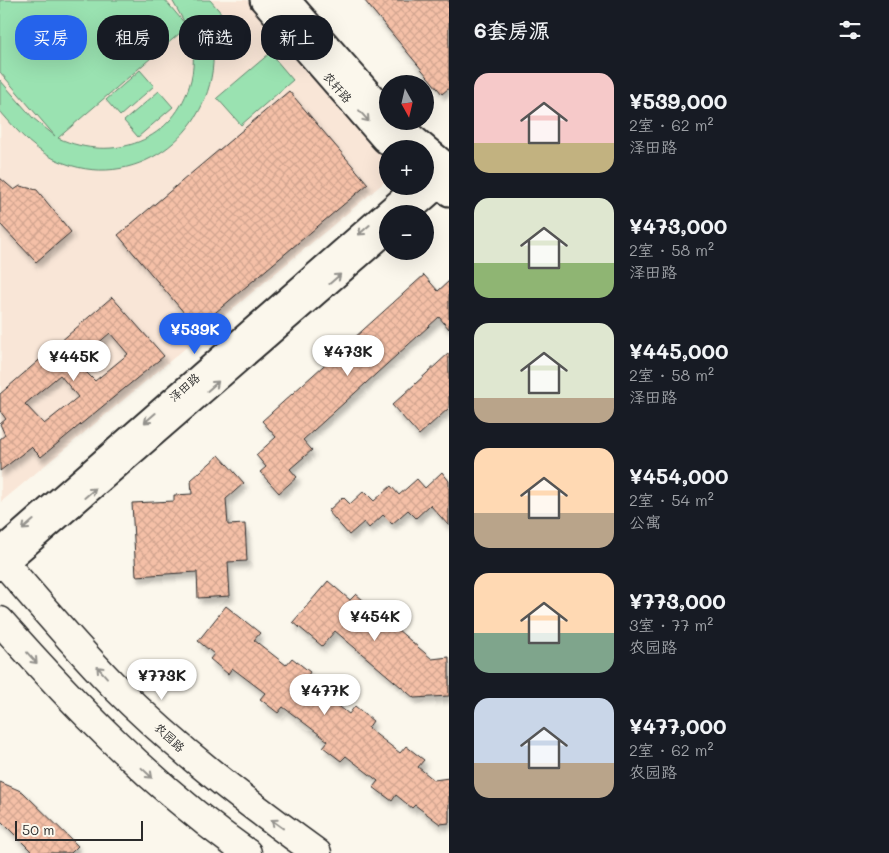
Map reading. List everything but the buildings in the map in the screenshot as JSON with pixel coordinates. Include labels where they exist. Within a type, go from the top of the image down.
[{"type":"main road","name":"农园路","points":[[2,561],[114,686],[187,753],[256,809],[317,853]]},
{"type":"main road","points":[[0,621],[67,695],[116,745],[166,790],[247,853]]},
{"type":"street","name":"农轩路","points":[[263,0],[385,140]]},
{"type":"street","name":"农轩路","points":[[287,0],[379,105]]},
{"type":"street","points":[[400,130],[437,176],[416,205]]},
{"type":"street","name":"泽田路","points":[[2,561],[437,176]]},
{"type":"street","name":"泽田路","points":[[2,561],[379,241]]},
{"type":"shaded area","points":[[0,0],[247,0],[261,16],[261,60],[300,60],[379,149],[379,187],[1,502]]},
{"type":"green space","points":[[0,0],[165,0],[179,17],[179,34],[169,42],[169,15],[97,15],[97,60],[149,60],[58,138],[79,145],[100,148],[120,147],[139,142],[156,132],[171,119],[183,101],[191,80],[193,60],[212,60],[211,78],[203,104],[188,127],[169,146],[146,161],[120,169],[92,170],[64,163],[36,148],[0,111],[0,80],[33,118],[55,136],[0,72]]},
{"type":"green space","points":[[172,0],[210,0],[223,15],[180,15]]},
{"type":"green space","points":[[262,60],[276,60],[293,80],[241,125],[217,98]]},
{"type":"green space","points":[[140,70],[154,86],[120,116],[106,100]]},
{"type":"green space","points":[[159,91],[173,107],[138,137],[124,121]]}]
